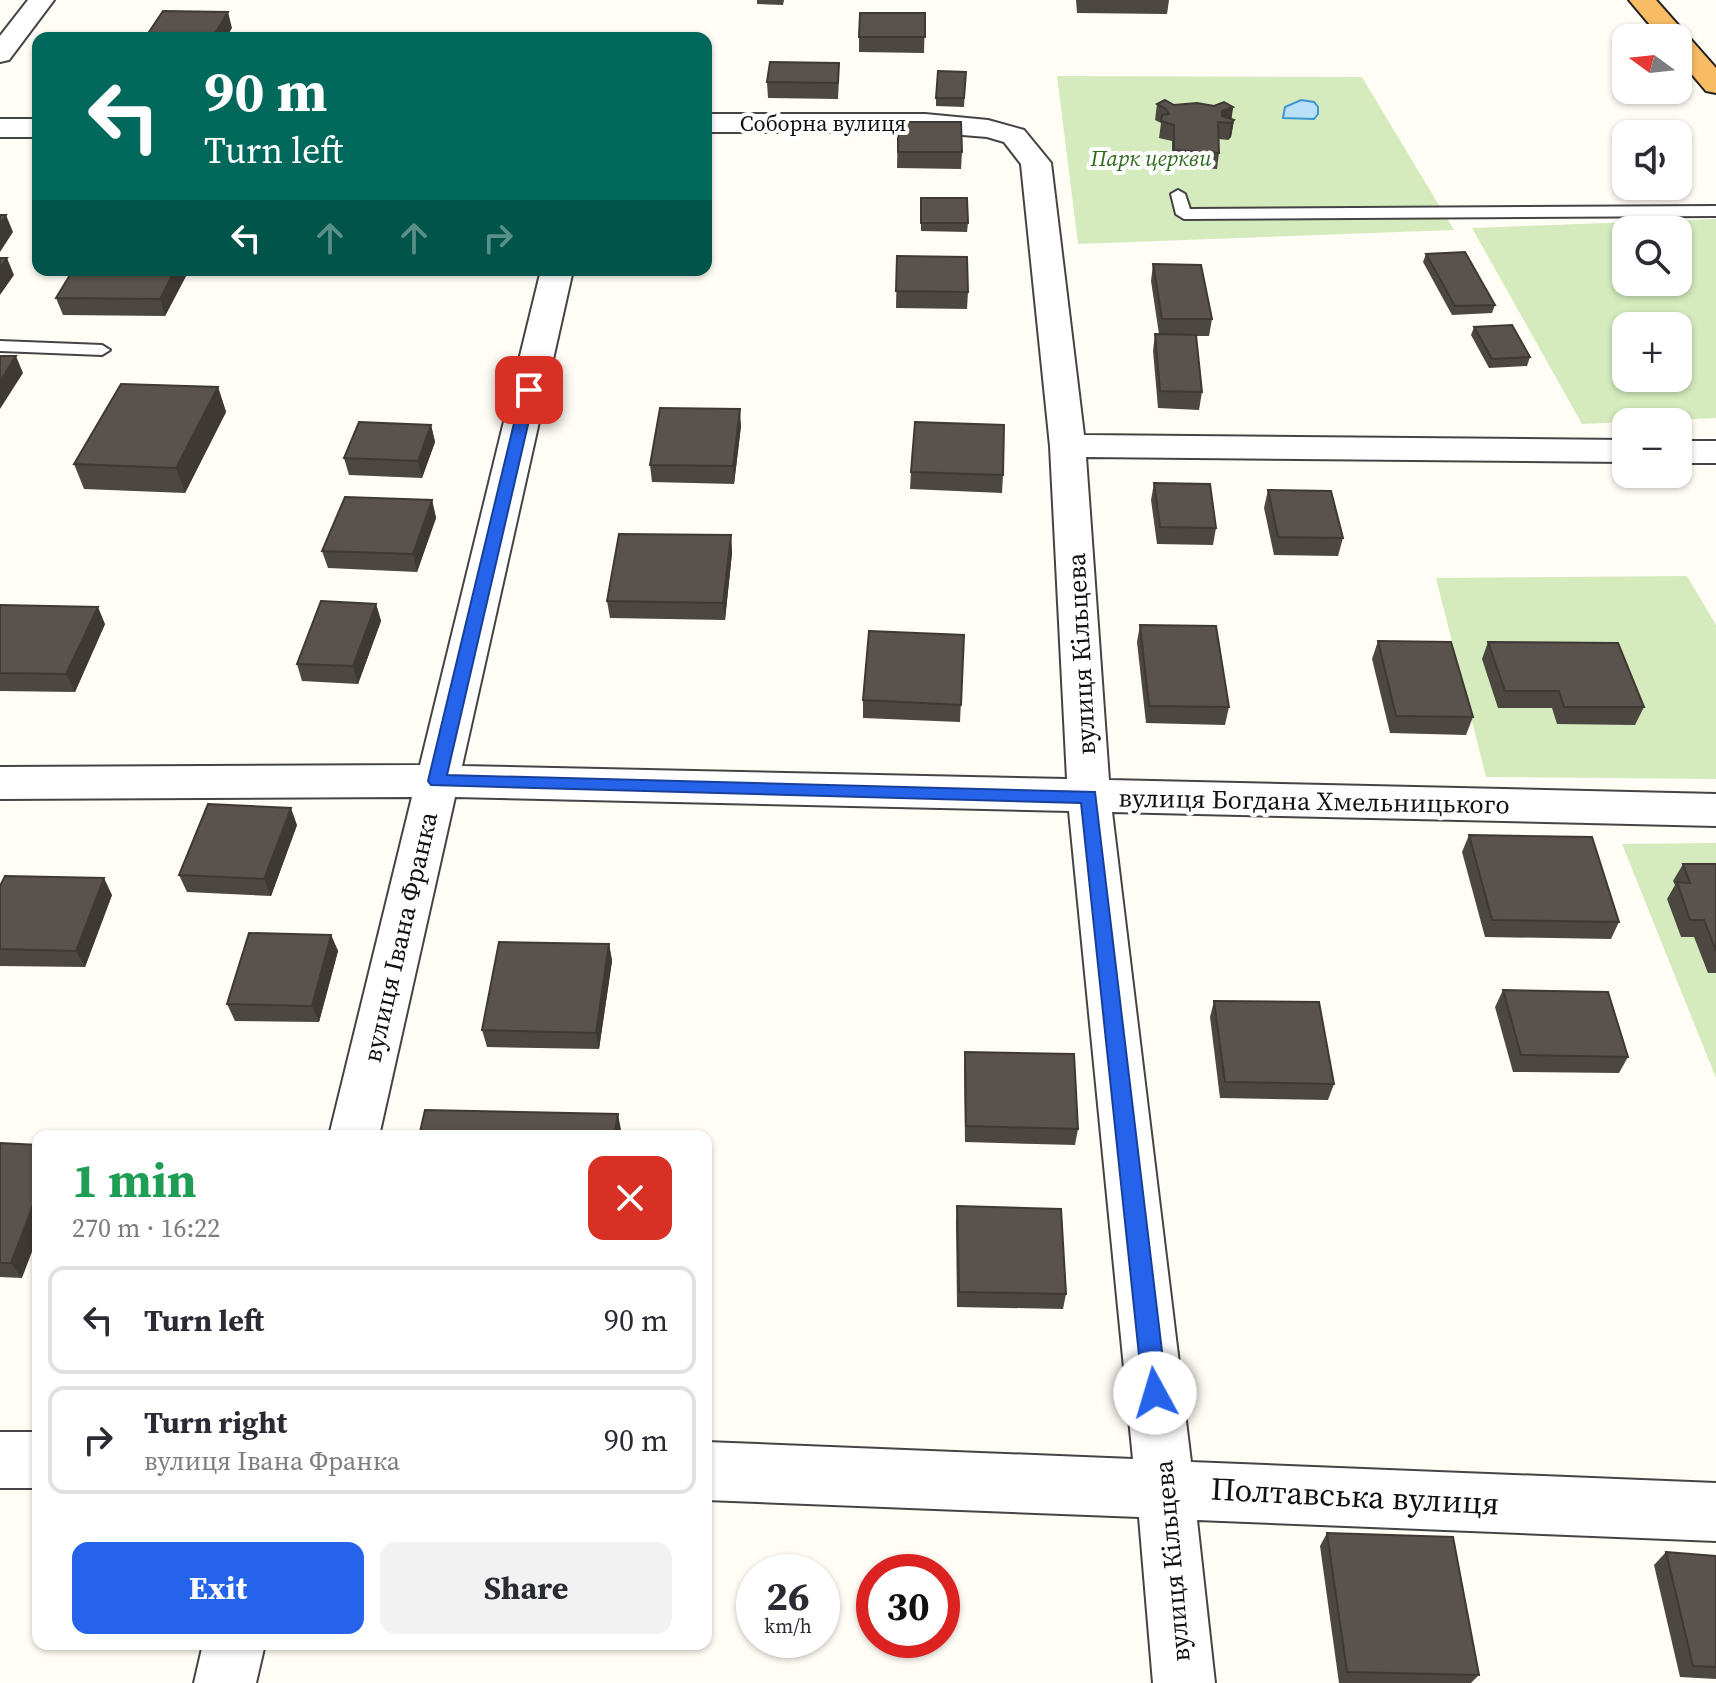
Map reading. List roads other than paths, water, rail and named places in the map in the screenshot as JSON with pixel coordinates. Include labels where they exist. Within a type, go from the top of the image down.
[{"type":"highway","points":[[1642,0],[1663,24]]},
{"type":"highway","points":[[1692,57],[1716,85]]},
{"type":"street","points":[[0,54],[41,0]]},
{"type":"street","name":"Соборна вулиця","points":[[712,123],[925,123],[988,129]]},
{"type":"street","points":[[0,128],[32,128]]},
{"type":"street","name":"вулиця Кільцева","points":[[988,129],[1014,136],[1036,163],[1068,446],[1089,796],[1184,1683]]},
{"type":"street","name":"вулиця Івана Франка","points":[[355,1130],[556,276]]},
{"type":"street","points":[[1068,446],[1612,451]]},
{"type":"street","points":[[1692,452],[1716,452]]},
{"type":"street","name":"вулиця Богдана Хмельницького","points":[[0,783],[437,781],[1716,810]]},
{"type":"street","points":[[0,1460],[32,1460]]},
{"type":"street","name":"Полтавська вулиця","points":[[712,1471],[1716,1512]]},
{"type":"street","points":[[225,1683],[233,1650]]},
{"type":"lane","points":[[1178,194],[1184,214],[1716,211]]},
{"type":"lane","points":[[0,346],[102,350]]},
{"type":"water","points":[[1301,100],[1314,102],[1318,107],[1314,119],[1283,118],[1285,107]]},
{"type":"park label","name":"Парк церкви","points":[[1151,158]]}]
